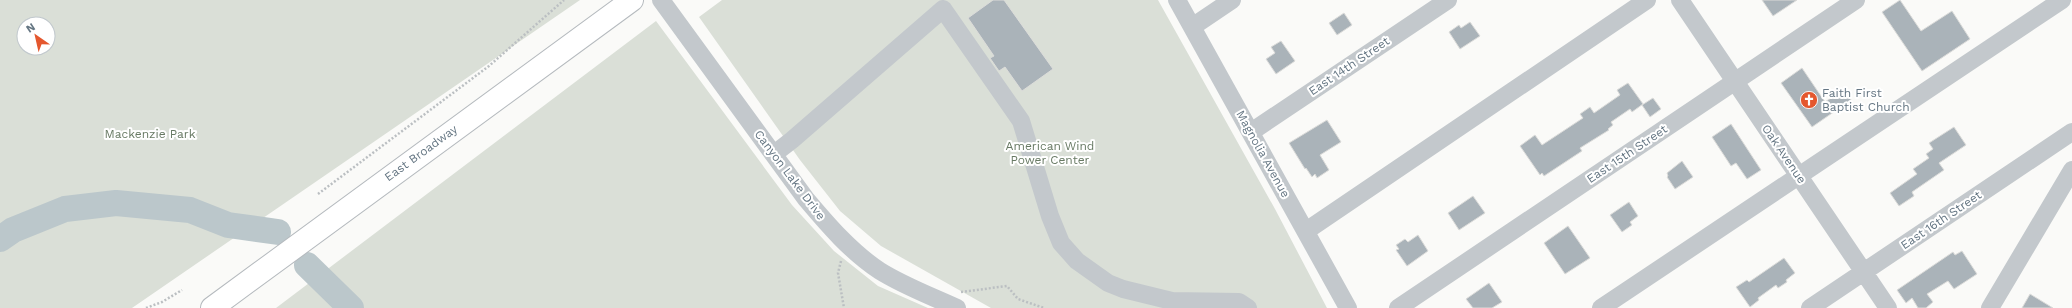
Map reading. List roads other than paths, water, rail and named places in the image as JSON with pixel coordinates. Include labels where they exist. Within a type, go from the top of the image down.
[{"type":"main road","name":"East Broadway","points":[[212,308],[632,0]]},
{"type":"street","name":"Canyon Lake Drive","points":[[661,0],[806,199],[830,228],[880,270],[957,308]]},
{"type":"street","name":"Magnolia Avenue","points":[[1177,0],[1348,308]]},
{"type":"street","points":[[1192,27],[1232,0]]},
{"type":"street","name":"East 14th Street","points":[[1251,132],[1448,0]]},
{"type":"street","points":[[1306,231],[1647,0]]},
{"type":"street","name":"Oak Avenue","points":[[1680,0],[1888,308]]},
{"type":"street","name":"East 15th Street","points":[[1398,308],[1856,0]]},
{"type":"street","points":[[1601,308],[2062,0]]},
{"type":"street","points":[[774,154],[943,9],[1021,121],[1050,216],[1062,243],[1072,257],[1108,283],[1123,289],[1172,301],[1239,302],[1248,308]]},
{"type":"street","name":"East 16th Street","points":[[1810,308],[2072,132]]},
{"type":"street","points":[[1990,308],[2072,170]]},
{"type":"waterway","points":[[0,239],[13,230],[65,209],[116,203],[190,210],[228,225],[278,232]]},
{"type":"waterway","points":[[307,265],[351,308]]},
{"type":"place","name":"Faith First Baptist Church","points":[[1809,100]]},
{"type":"park label","name":"Mackenzie Park","points":[[150,134]]},
{"type":"park label","name":"American Wind Power Center","points":[[1050,153]]}]
